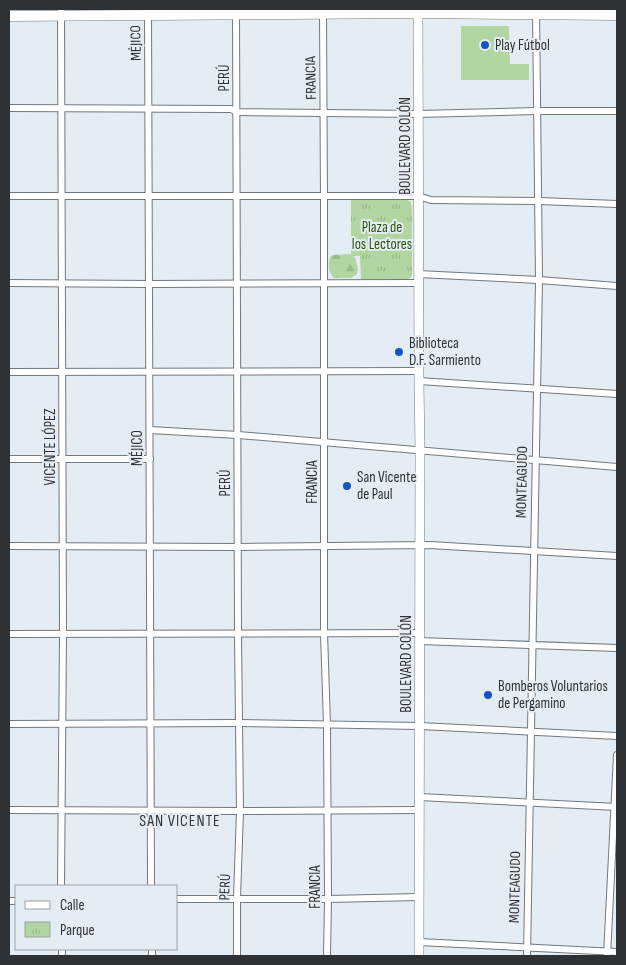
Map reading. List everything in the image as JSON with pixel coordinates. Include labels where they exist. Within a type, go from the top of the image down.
[{"type":"main road","points":[[9,16],[61,12],[236,11],[536,11],[617,15]]},
{"type":"main road","name":"BOULEVARD COLÓN","points":[[418,11],[420,451],[419,956]]},
{"type":"street","name":"PERÚ","points":[[236,11],[240,811],[237,898],[238,956]]},
{"type":"street","name":"FRANCIA","points":[[323,11],[324,633],[327,724],[327,956]]},
{"type":"street","name":"MONTEAGUDO","points":[[527,956],[539,280],[536,11]]},
{"type":"street","name":"VICENTE LÓPEZ","points":[[61,12],[63,634],[61,885]]},
{"type":"street","name":"MÉJICO","points":[[148,12],[152,724],[151,885]]},
{"type":"street","points":[[9,108],[231,109],[237,112],[418,114],[617,111]]},
{"type":"street","points":[[9,196],[418,196],[431,200],[617,204]]},
{"type":"street","points":[[9,283],[324,284],[418,279],[539,280],[617,286]]},
{"type":"street","points":[[9,372],[325,371],[419,376],[536,389],[617,394]]},
{"type":"street","points":[[150,430],[238,435],[617,467]]},
{"type":"street","points":[[9,459],[150,459]]},
{"type":"street","points":[[9,546],[238,547],[430,545],[617,556]]},
{"type":"street","points":[[9,634],[324,633],[617,648]]},
{"type":"street","points":[[9,724],[327,724],[420,726],[617,736]]},
{"type":"street","points":[[607,954],[616,807],[617,755]]},
{"type":"street","points":[[419,797],[616,807]]},
{"type":"street","points":[[9,810],[419,810]]},
{"type":"street","points":[[178,899],[419,897]]},
{"type":"street","points":[[419,942],[527,947],[607,954],[617,952]]},
{"type":"green space","name":"Play Fútbol","points":[[461,26],[509,26],[510,64],[529,64],[529,80],[461,80]]},
{"type":"green space","name":"Plaza de los Lectores","points":[[351,199],[405,199],[410,201],[412,206],[412,275],[410,278],[405,280],[361,280],[360,256],[351,256]]},
{"type":"green space","points":[[349,254],[355,257],[358,269],[357,274],[351,278],[334,278],[329,268],[330,257],[332,255]]},
{"type":"place","name":"Play Fútbol","points":[[485,45]]},
{"type":"place","name":"Biblioteca D.F. Sarmiento","points":[[399,352]]},
{"type":"place","name":"San Vicente de Paul","points":[[347,486]]},
{"type":"place","name":"Bomberos Voluntarios de Pergamino","points":[[488,695]]},
{"type":"district","name":"SAN VICENTE","points":[[180,821]]}]
